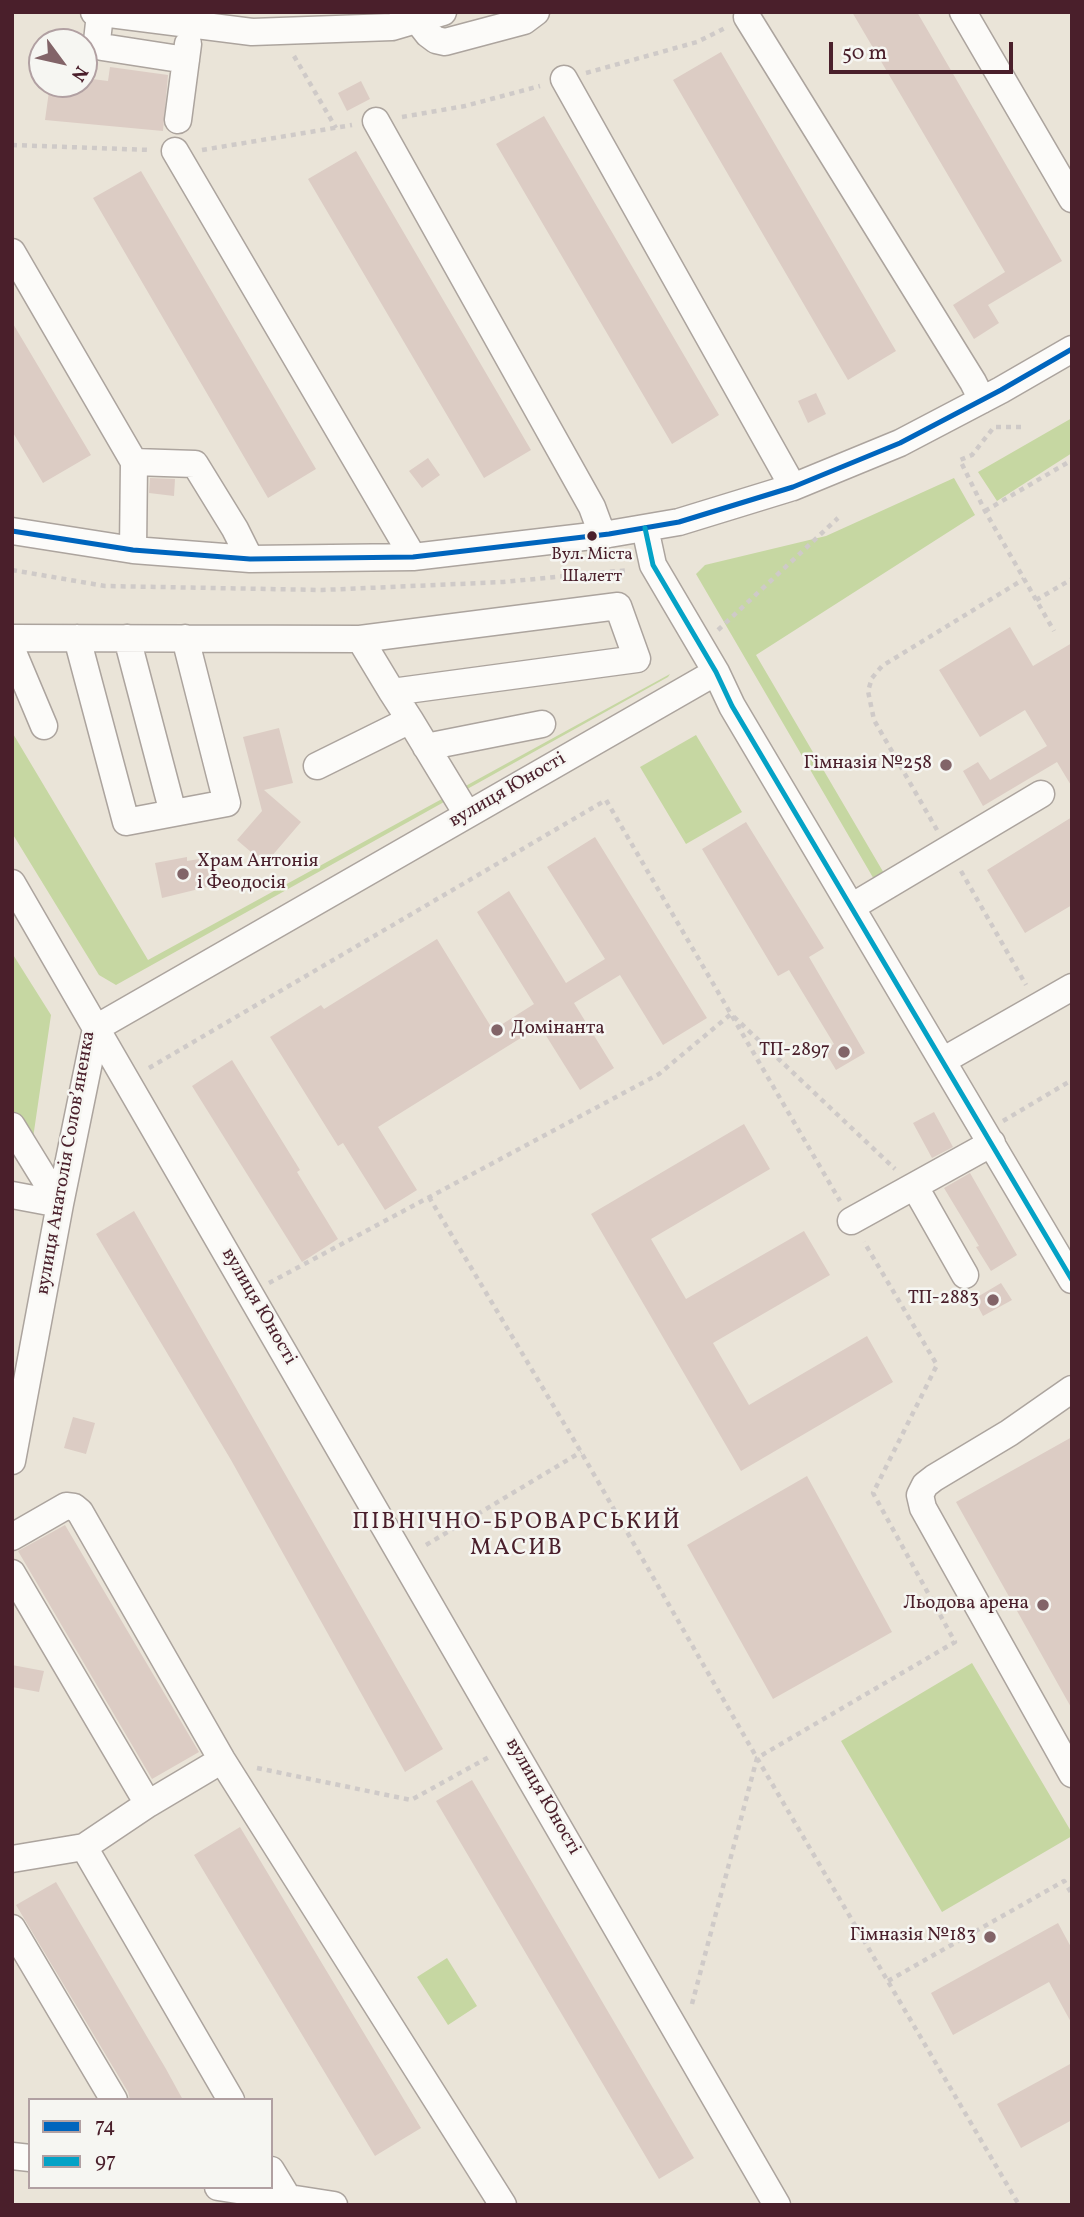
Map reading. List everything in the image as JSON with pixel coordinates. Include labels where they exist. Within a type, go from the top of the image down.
[{"type":"street","points":[[186,60],[102,47],[97,41],[97,13],[252,32],[392,27],[443,12]]},
{"type":"street","points":[[417,20],[428,34],[445,42],[524,21],[536,12]]},
{"type":"street","points":[[962,12],[1072,199]]},
{"type":"street","points":[[747,17],[982,400]]},
{"type":"street","points":[[178,120],[191,24]]},
{"type":"street","points":[[564,79],[793,487]]},
{"type":"street","points":[[376,121],[592,507],[602,534]]},
{"type":"street","points":[[175,150],[413,557]]},
{"type":"street","points":[[12,252],[134,462],[133,550]]},
{"type":"street","points":[[12,531],[133,550],[250,559],[413,557],[679,523],[793,487],[900,443],[1072,349]]},
{"type":"street","points":[[134,462],[195,464],[235,528],[250,559]]},
{"type":"street","points":[[645,528],[653,565],[733,706],[944,1060],[997,1133],[1072,1280]]},
{"type":"street","points":[[12,638],[360,639],[618,606],[637,659],[393,692]]},
{"type":"street","points":[[77,638],[126,822],[227,803],[185,638]]},
{"type":"street","points":[[127,638],[173,813]]},
{"type":"street","points":[[360,639],[467,814]]},
{"type":"street","points":[[12,650],[44,726]]},
{"type":"street","name":"вулиця Юності","points":[[716,672],[96,1028],[777,2205]]},
{"type":"street","points":[[317,766],[410,720]]},
{"type":"street","points":[[426,747],[542,724]]},
{"type":"street","points":[[853,906],[1041,794]]},
{"type":"street","name":"вулиця Анатолія Соловʼяненка","points":[[12,883],[96,1028],[12,1461]]},
{"type":"street","points":[[944,1060],[1072,987]]},
{"type":"street","points":[[12,1126],[60,1204]]},
{"type":"street","points":[[851,1221],[915,1187],[997,1133]]},
{"type":"street","points":[[915,1187],[965,1275]]},
{"type":"street","points":[[12,1195],[60,1204]]},
{"type":"street","points":[[1072,1390],[1009,1433],[934,1478],[925,1485],[920,1495],[923,1508],[1072,1774]]},
{"type":"street","points":[[12,1536],[66,1506],[74,1507],[80,1512],[222,1760],[503,2205]]},
{"type":"street","points":[[12,1573],[148,1804]]},
{"type":"street","points":[[12,1859],[84,1847],[148,1804],[222,1760]]},
{"type":"street","points":[[84,1847],[224,2098]]},
{"type":"street","points":[[12,1928],[113,2098]]},
{"type":"street","points":[[273,2173],[288,2198]]},
{"type":"street","points":[[231,2189],[334,2205]]},
{"type":"path","points":[[279,31],[336,128]]},
{"type":"path","points":[[1021,427],[994,427],[972,455],[960,460],[985,511],[1054,631]]},
{"type":"path","points":[[985,511],[1072,460]]},
{"type":"path","points":[[716,632],[838,518]]},
{"type":"path","points":[[1024,579],[882,666],[872,678],[868,691],[874,720],[1038,1006]]},
{"type":"path","points":[[1036,600],[1072,579]]},
{"type":"path","points":[[149,1068],[606,800],[937,1365],[873,1493],[955,1642],[757,1758],[692,2004]]},
{"type":"path","points":[[731,1014],[915,1187]]},
{"type":"path","points":[[250,1294],[659,1074],[731,1014]]},
{"type":"path","points":[[997,1133],[1072,1080]]},
{"type":"path","points":[[429,1197],[581,1452],[1019,2205]]},
{"type":"path","points":[[426,1545],[581,1452]]},
{"type":"path","points":[[222,1760],[411,1800],[513,1745]]},
{"type":"path","points":[[888,1980],[1064,1881],[1072,1894]]},
{"type":"green space","points":[[1072,418],[1072,453],[997,501],[978,472]]},
{"type":"green space","points":[[954,478],[975,515],[756,655],[885,875],[875,881],[696,574],[705,565],[826,536]]},
{"type":"green space","points":[[670,674],[116,985],[99,975],[12,833],[12,732],[148,960]]},
{"type":"green space","points":[[696,735],[742,812],[686,844],[640,767]]},
{"type":"green space","points":[[12,953],[51,1015],[32,1145],[12,1111]]},
{"type":"green space","points":[[972,1663],[1072,1836],[942,1912],[841,1741]]},
{"type":"green space","points":[[447,1958],[477,2006],[448,2025],[417,1977]]},
{"type":"building","points":[[852,12],[917,12],[1062,261],[988,305],[999,323],[974,339],[953,305],[1005,272]]},
{"type":"building","points":[[721,52],[896,351],[848,380],[673,80]]},
{"type":"building","points":[[110,67],[168,75],[163,131],[45,120],[48,98],[98,98],[98,80],[108,81]]},
{"type":"building","points":[[361,81],[370,99],[347,111],[338,93]]},
{"type":"building","points":[[544,116],[719,415],[672,444],[496,144]]},
{"type":"building","points":[[356,151],[531,450],[484,478],[308,179]]},
{"type":"building","points":[[141,171],[316,469],[268,498],[93,198]]},
{"type":"building","points":[[12,322],[91,455],[43,483],[12,431]]},
{"type":"building","points":[[816,393],[826,414],[808,423],[798,401]]},
{"type":"building","points":[[428,458],[440,475],[422,488],[409,471]]},
{"type":"building","points":[[150,478],[175,479],[174,496],[149,493]]},
{"type":"building","points":[[1010,627],[1033,666],[1072,643],[1072,787],[1057,762],[983,806],[963,771],[978,762],[990,780],[1047,746],[1025,710],[980,737],[939,670]]},
{"type":"building","points":[[279,728],[293,783],[264,790],[301,822],[265,864],[237,840],[262,811],[243,737]]},
{"type":"building","points":[[1072,817],[1072,905],[1025,933],[987,870]]},
{"type":"building","points":[[746,822],[824,948],[809,957],[865,1053],[836,1070],[824,1050],[834,1044],[789,970],[778,976],[702,849]]},
{"type":"building","points":[[595,837],[707,1018],[663,1045],[620,975],[574,1003],[614,1068],[580,1090],[540,1026],[378,1127],[417,1190],[385,1210],[343,1143],[338,1146],[270,1037],[321,1005],[324,1009],[437,939],[493,1030],[534,1004],[477,912],[509,891],[566,983],[605,959],[547,867]]},
{"type":"building","name":"Храм Антонія і Феодосія","points":[[187,857],[187,861],[205,858],[211,886],[162,898],[155,863]]},
{"type":"building","points":[[232,1060],[300,1170],[297,1172],[338,1239],[302,1262],[192,1086]]},
{"type":"building","points":[[934,1112],[953,1147],[932,1158],[913,1123]]},
{"type":"building","points":[[744,1124],[770,1169],[651,1239],[686,1299],[804,1231],[830,1275],[713,1343],[749,1405],[867,1336],[893,1382],[741,1471],[591,1214]]},
{"type":"building","points":[[970,1173],[1017,1255],[991,1271],[944,1188]]},
{"type":"building","points":[[134,1211],[443,1749],[405,1772],[231,1460],[96,1234]]},
{"type":"building","name":"ТП-2883","points":[[1001,1283],[1012,1300],[983,1316],[974,1299]]},
{"type":"building","points":[[73,1417],[95,1423],[86,1454],[64,1448]]},
{"type":"building","name":"Льодова арена","points":[[1072,1437],[1072,1709],[956,1502]]},
{"type":"building","points":[[807,1476],[892,1632],[773,1699],[687,1545]]},
{"type":"building","points":[[65,1525],[199,1752],[152,1779],[18,1551]]},
{"type":"building","points":[[12,1665],[44,1671],[39,1692],[12,1687]]},
{"type":"building","points":[[472,1780],[694,2158],[659,2179],[436,1801]]},
{"type":"building","points":[[240,1827],[421,2128],[375,2156],[194,1855]]},
{"type":"building","points":[[56,1882],[182,2098],[130,2098],[16,1905]]},
{"type":"building","points":[[1058,1923],[1072,1949],[1072,2024],[1049,1982],[953,2035],[931,1993]]},
{"type":"building","points":[[1072,2063],[1072,2120],[1021,2148],[997,2104]]},
{"type":"transit line","name":"74","points":[[12,531],[133,550],[250,559],[413,557],[609,534],[679,522],[793,487],[900,443],[1072,349]]},
{"type":"transit line","name":"97","points":[[645,528],[653,565],[716,672],[732,706],[1072,1280]]},
{"type":"place","name":"Вул. Міста Шалетт","points":[[592,536]]},
{"type":"place","name":"Гімназія №258","points":[[946,765]]},
{"type":"place","name":"Храм Антонія і Феодосія","points":[[183,874]]},
{"type":"place","name":"Домінанта","points":[[497,1030]]},
{"type":"place","name":"ТП-2897","points":[[844,1052]]},
{"type":"place","name":"ТП-2883","points":[[993,1300]]},
{"type":"place","name":"Льодова арена","points":[[1043,1605]]},
{"type":"place","name":"Гімназія №183","points":[[990,1937]]},
{"type":"district","name":"ПІВНІЧНО-БРОВАРСЬКИЙ МАСИВ","points":[[517,1537]]}]
